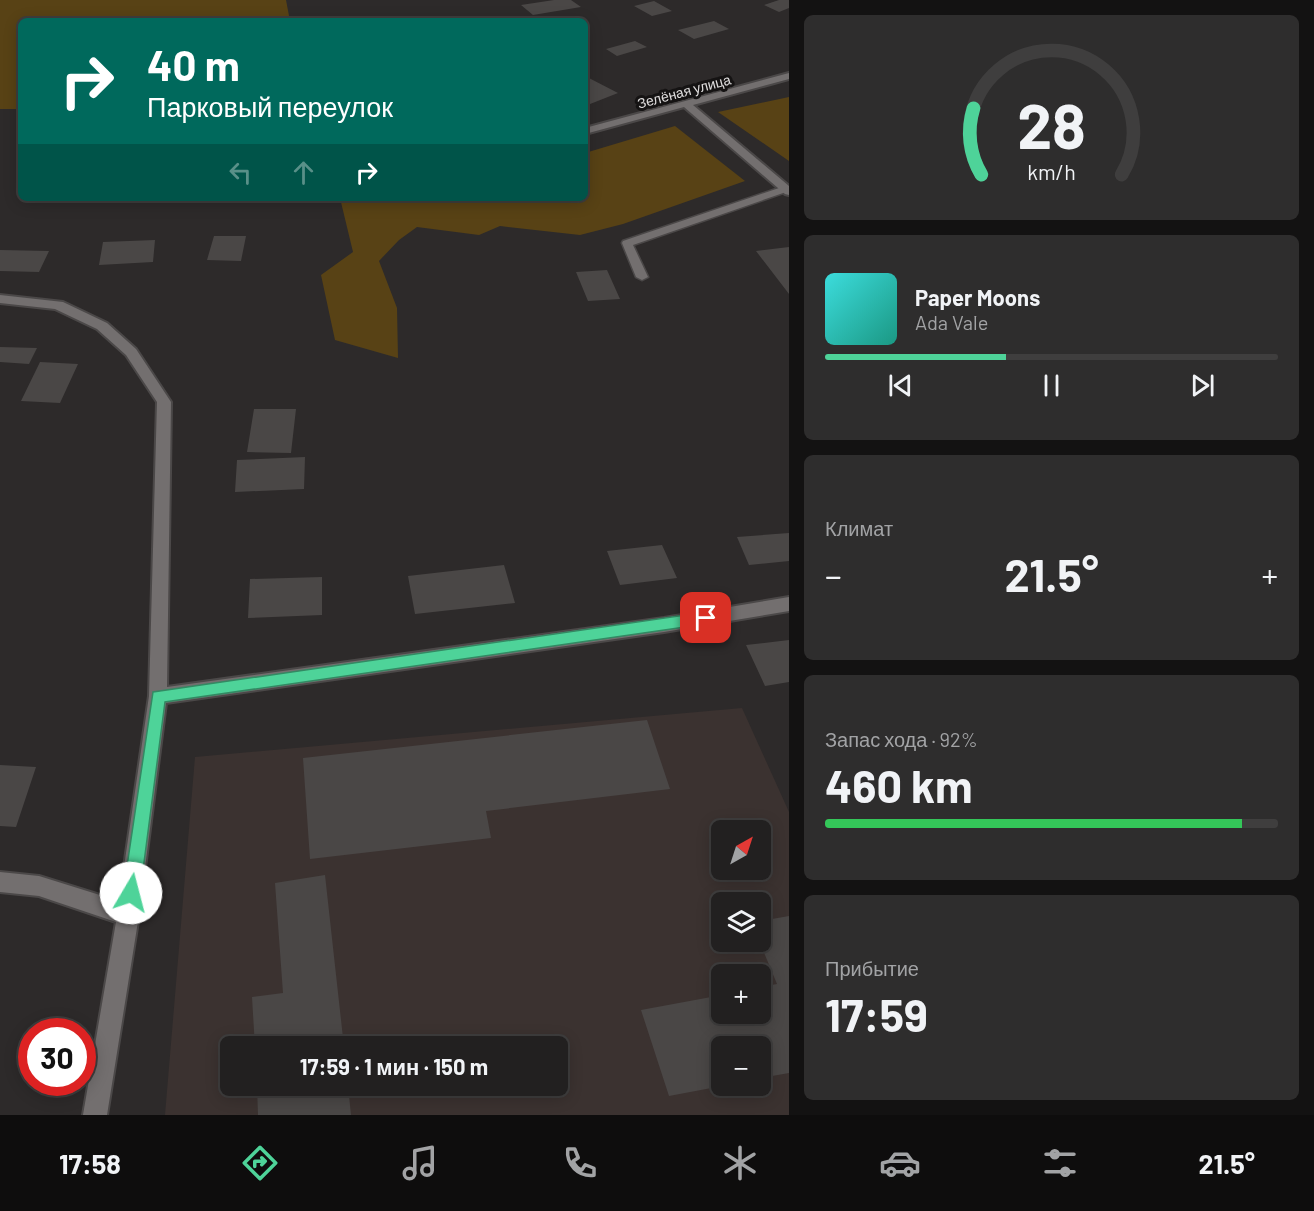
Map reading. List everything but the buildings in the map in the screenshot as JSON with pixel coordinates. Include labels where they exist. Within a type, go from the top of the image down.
[{"type":"street","name":"Зелёная улица","points":[[588,130],[789,76]]},
{"type":"street","points":[[687,104],[788,190]]},
{"type":"street","points":[[0,299],[58,305],[102,326],[131,352],[164,402],[158,696],[128,915],[95,1115]]},
{"type":"street","points":[[158,696],[664,625],[789,604]]},
{"type":"street","points":[[0,882],[39,886],[128,915]]},
{"type":"lane","points":[[642,278],[627,243],[788,190]]},
{"type":"shaded area","points":[[0,0],[286,0],[289,18],[18,18],[18,109],[0,109]]},
{"type":"shaded area","points":[[789,97],[789,161],[718,112]]},
{"type":"shaded area","points":[[675,126],[745,181],[623,224],[580,235],[500,226],[479,235],[417,227],[399,240],[379,261],[397,308],[398,358],[335,340],[321,275],[353,252],[341,201],[588,201],[588,152]]},
{"type":"shaded area","points":[[742,708],[789,812],[789,1115],[165,1115],[195,757]]},
{"type":"route","points":[[131,893],[158,696],[706,618]]}]
